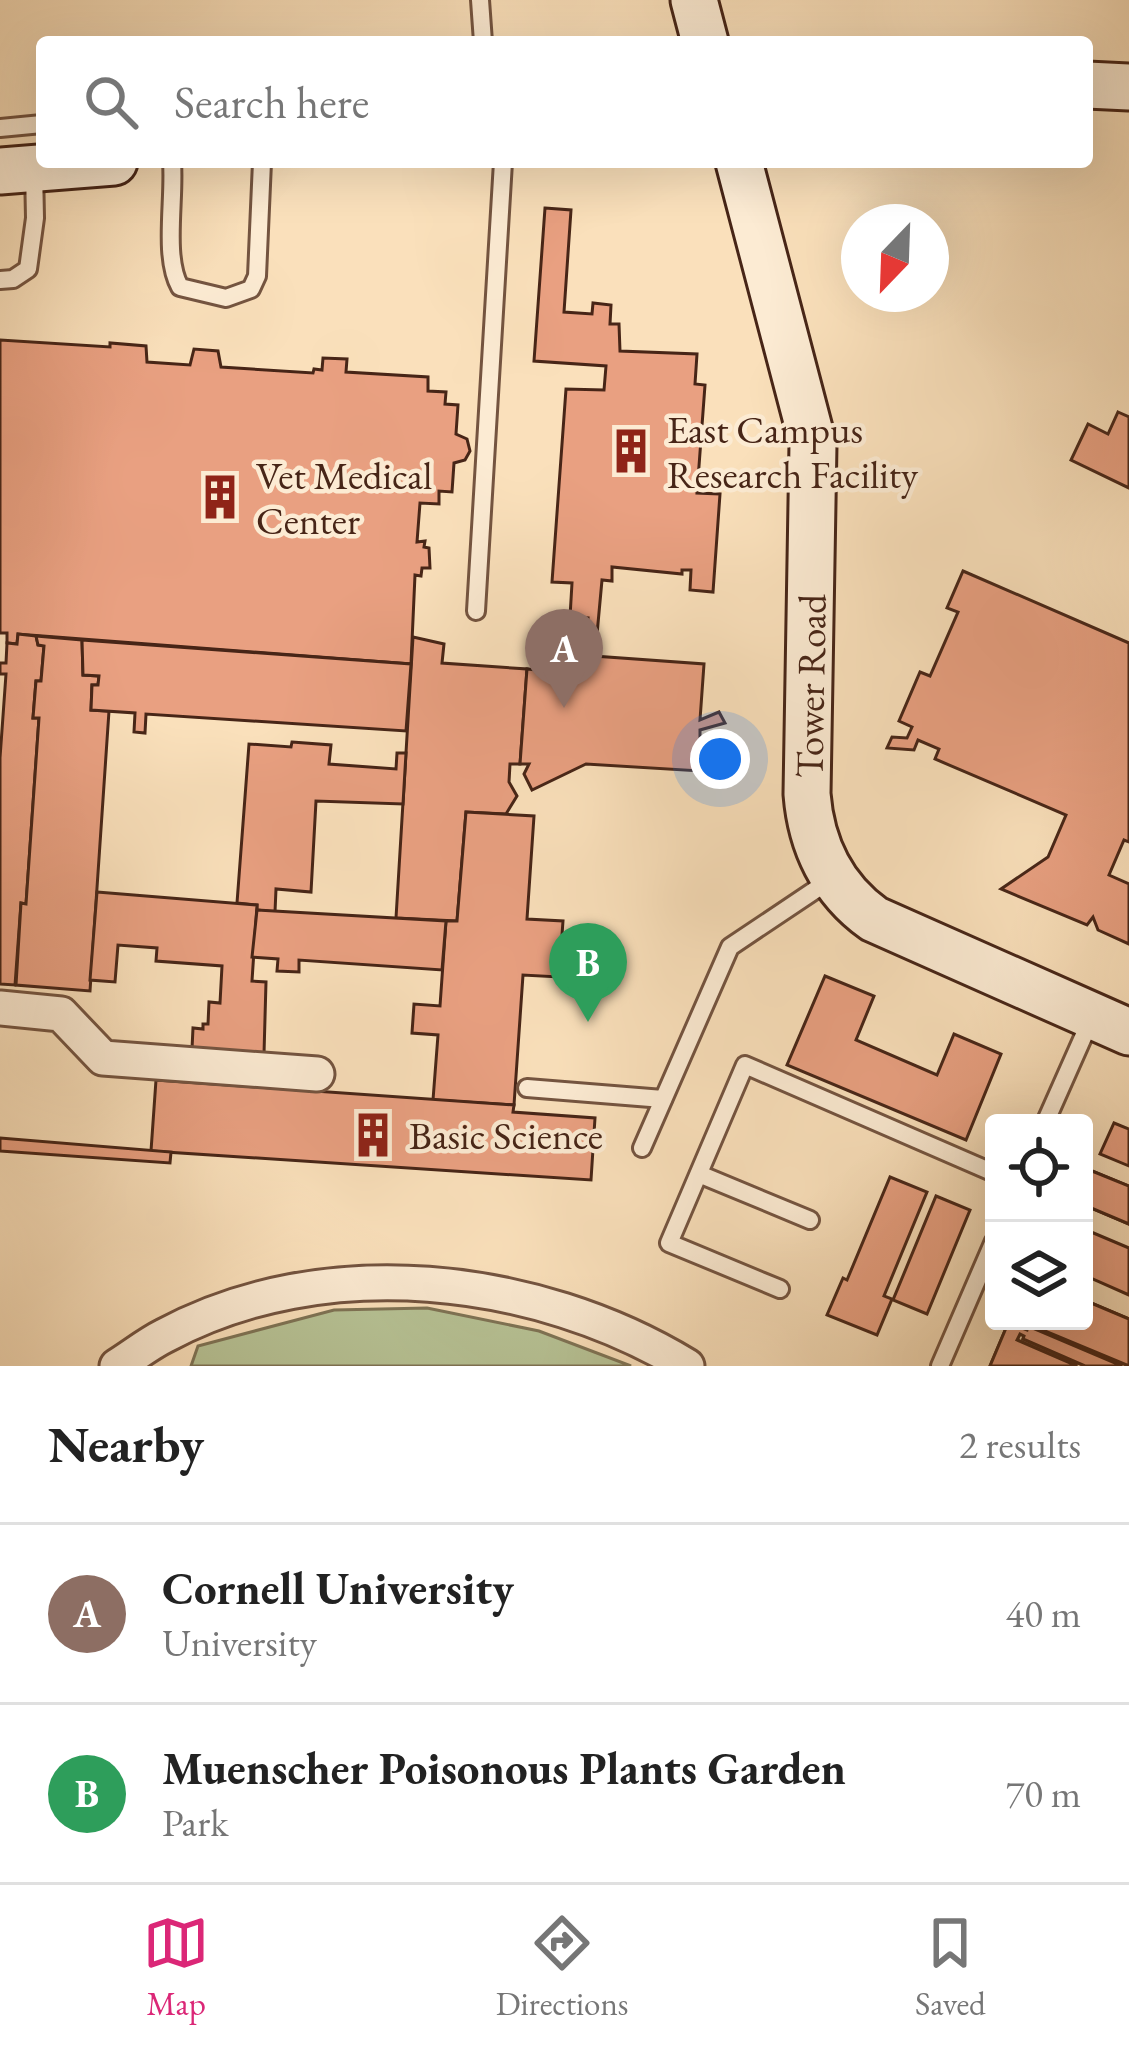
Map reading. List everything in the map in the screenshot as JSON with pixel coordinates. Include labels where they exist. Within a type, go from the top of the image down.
[{"type":"street","points":[[694,0],[703,36]]},
{"type":"street","points":[[1093,85],[1129,87]]},
{"type":"street","name":"Tower Road","points":[[741,168],[813,444],[807,794],[811,826],[833,878],[874,919],[1110,1024]]},
{"type":"street","points":[[0,1007],[61,1014],[103,1058],[317,1074]]},
{"type":"street","points":[[118,1366],[164,1336],[218,1313],[272,1297],[386,1283],[455,1286],[517,1298],[612,1330],[687,1366]]},
{"type":"lane","points":[[480,0],[483,36]]},
{"type":"lane","points":[[0,128],[25,154],[34,218],[28,268],[13,279],[0,280]]},
{"type":"lane","points":[[173,168],[171,271],[180,287],[226,298],[251,289],[257,276],[262,168]]},
{"type":"lane","points":[[476,611],[498,308],[503,168]]},
{"type":"lane","points":[[642,1148],[730,947],[833,878]]},
{"type":"lane","points":[[1051,1114],[1110,1024]]},
{"type":"lane","points":[[779,1289],[669,1243],[745,1065],[985,1169]]},
{"type":"lane","points":[[527,1088],[663,1099]]},
{"type":"lane","points":[[698,1174],[811,1220]]},
{"type":"lane","points":[[940,1366],[985,1262]]},
{"type":"green space","points":[[427,1308],[539,1331],[631,1366],[191,1366],[198,1346],[334,1310]]},
{"type":"building","name":"East Campus Research Facility","points":[[545,208],[571,210],[564,312],[592,314],[593,303],[611,305],[610,324],[619,324],[620,351],[697,354],[695,384],[705,385],[697,493],[720,494],[713,592],[690,590],[691,570],[682,570],[682,574],[612,567],[612,581],[602,580],[595,656],[585,655],[588,618],[570,617],[572,583],[552,582],[566,389],[604,390],[606,366],[534,361]]},
{"type":"building","name":"Vet Medical Center","points":[[0,340],[146,346],[147,362],[190,365],[194,349],[218,351],[221,367],[313,373],[322,370],[323,358],[347,359],[346,372],[428,377],[428,391],[446,392],[445,404],[458,405],[456,434],[467,439],[470,451],[465,460],[454,463],[452,492],[439,491],[439,504],[420,503],[417,542],[425,541],[424,547],[429,548],[430,568],[415,575],[411,664],[18,634],[17,644],[7,643],[7,633],[0,633]]},
{"type":"building","points":[[1118,412],[1129,417],[1129,488],[1071,460],[1088,424],[1108,434]]},
{"type":"building","points":[[963,571],[1129,643],[1129,842],[1124,840],[1109,875],[1129,884],[1129,944],[1098,930],[1093,917],[1087,925],[1001,889],[1048,857],[1066,815],[935,759],[939,749],[918,740],[914,750],[887,748],[892,737],[907,738],[912,727],[899,721],[920,672],[930,676],[958,612],[947,608]]},
{"type":"building","points":[[18,634],[36,636],[38,645],[44,646],[41,681],[36,681],[33,718],[39,718],[26,904],[21,903],[15,985],[0,984],[0,758],[6,674],[0,674],[0,663],[6,663],[7,643],[17,644]]},
{"type":"building","points":[[36,636],[82,640],[83,675],[99,676],[98,685],[92,685],[91,710],[109,711],[90,991],[16,985],[39,718],[33,718],[36,681],[41,681],[44,646],[38,645]]},
{"type":"building","points":[[413,637],[444,644],[442,663],[527,669],[520,764],[510,764],[509,782],[517,796],[506,814],[466,812],[457,921],[396,918]]},
{"type":"building","points":[[82,640],[411,664],[406,731],[146,714],[145,733],[134,732],[135,713],[91,710],[92,685],[98,685],[99,676],[83,675]]},
{"type":"building","points":[[538,652],[704,664],[700,720],[719,712],[725,723],[700,730],[700,771],[586,764],[532,790],[524,774],[529,764],[520,764],[527,669],[538,670]]},
{"type":"building","points":[[292,742],[331,745],[329,764],[396,769],[397,753],[406,753],[403,804],[316,801],[311,892],[276,889],[275,912],[257,910],[257,905],[237,903],[249,744],[291,747]]},
{"type":"building","points":[[466,812],[534,816],[527,919],[563,921],[559,977],[523,975],[514,1105],[433,1100],[438,1035],[412,1033],[414,1004],[440,1006],[446,921],[457,921]]},
{"type":"building","points":[[97,892],[257,905],[252,981],[266,982],[264,1054],[192,1049],[193,1028],[208,1024],[209,1002],[220,1003],[222,966],[156,961],[157,948],[118,945],[115,982],[90,980]]},
{"type":"building","points":[[257,910],[446,921],[442,970],[299,960],[299,972],[277,971],[278,959],[252,957]]},
{"type":"building","points":[[825,976],[874,996],[856,1040],[937,1075],[954,1034],[1001,1054],[966,1140],[787,1065]]},
{"type":"building","name":"Basic Science","points":[[156,1080],[514,1105],[513,1112],[595,1118],[591,1180],[151,1151]]},
{"type":"building","points":[[1114,1123],[1129,1129],[1129,1166],[1100,1154]]},
{"type":"building","points":[[0,1138],[171,1152],[170,1163],[0,1151]]},
{"type":"building","points":[[1093,1171],[1129,1186],[1129,1224],[1093,1209]]},
{"type":"building","points":[[1093,1171],[1129,1186],[1129,1224],[1093,1209]]},
{"type":"building","points":[[890,1177],[927,1192],[884,1296],[892,1299],[877,1335],[827,1315],[843,1278],[847,1280]]},
{"type":"building","points":[[936,1196],[970,1210],[927,1314],[893,1300]]},
{"type":"building","points":[[1093,1233],[1129,1248],[1129,1295],[1093,1279]]},
{"type":"building","points":[[1093,1304],[1129,1319],[1129,1366],[1043,1330],[1093,1330]]},
{"type":"building","points":[[1093,1304],[1129,1319],[1129,1366],[1043,1330],[1093,1330]]},
{"type":"building","points":[[1005,1330],[1037,1330],[1122,1366],[1085,1366],[1020,1334],[1017,1340],[1077,1366],[990,1366]]},
{"type":"building","points":[[1005,1330],[1037,1330],[1122,1366],[1085,1366],[1020,1334],[1017,1340],[1077,1366],[990,1366]]},
{"type":"place","name":"East Campus Research Facility","points":[[631,451]]},
{"type":"place","name":"Vet Medical Center","points":[[220,497]]},
{"type":"place","name":"Cornell University","points":[[564,708]]},
{"type":"place","name":"Muenscher Poisonous Plants Garden","points":[[588,1022]]},
{"type":"place","name":"Basic Science","points":[[373,1135]]}]
